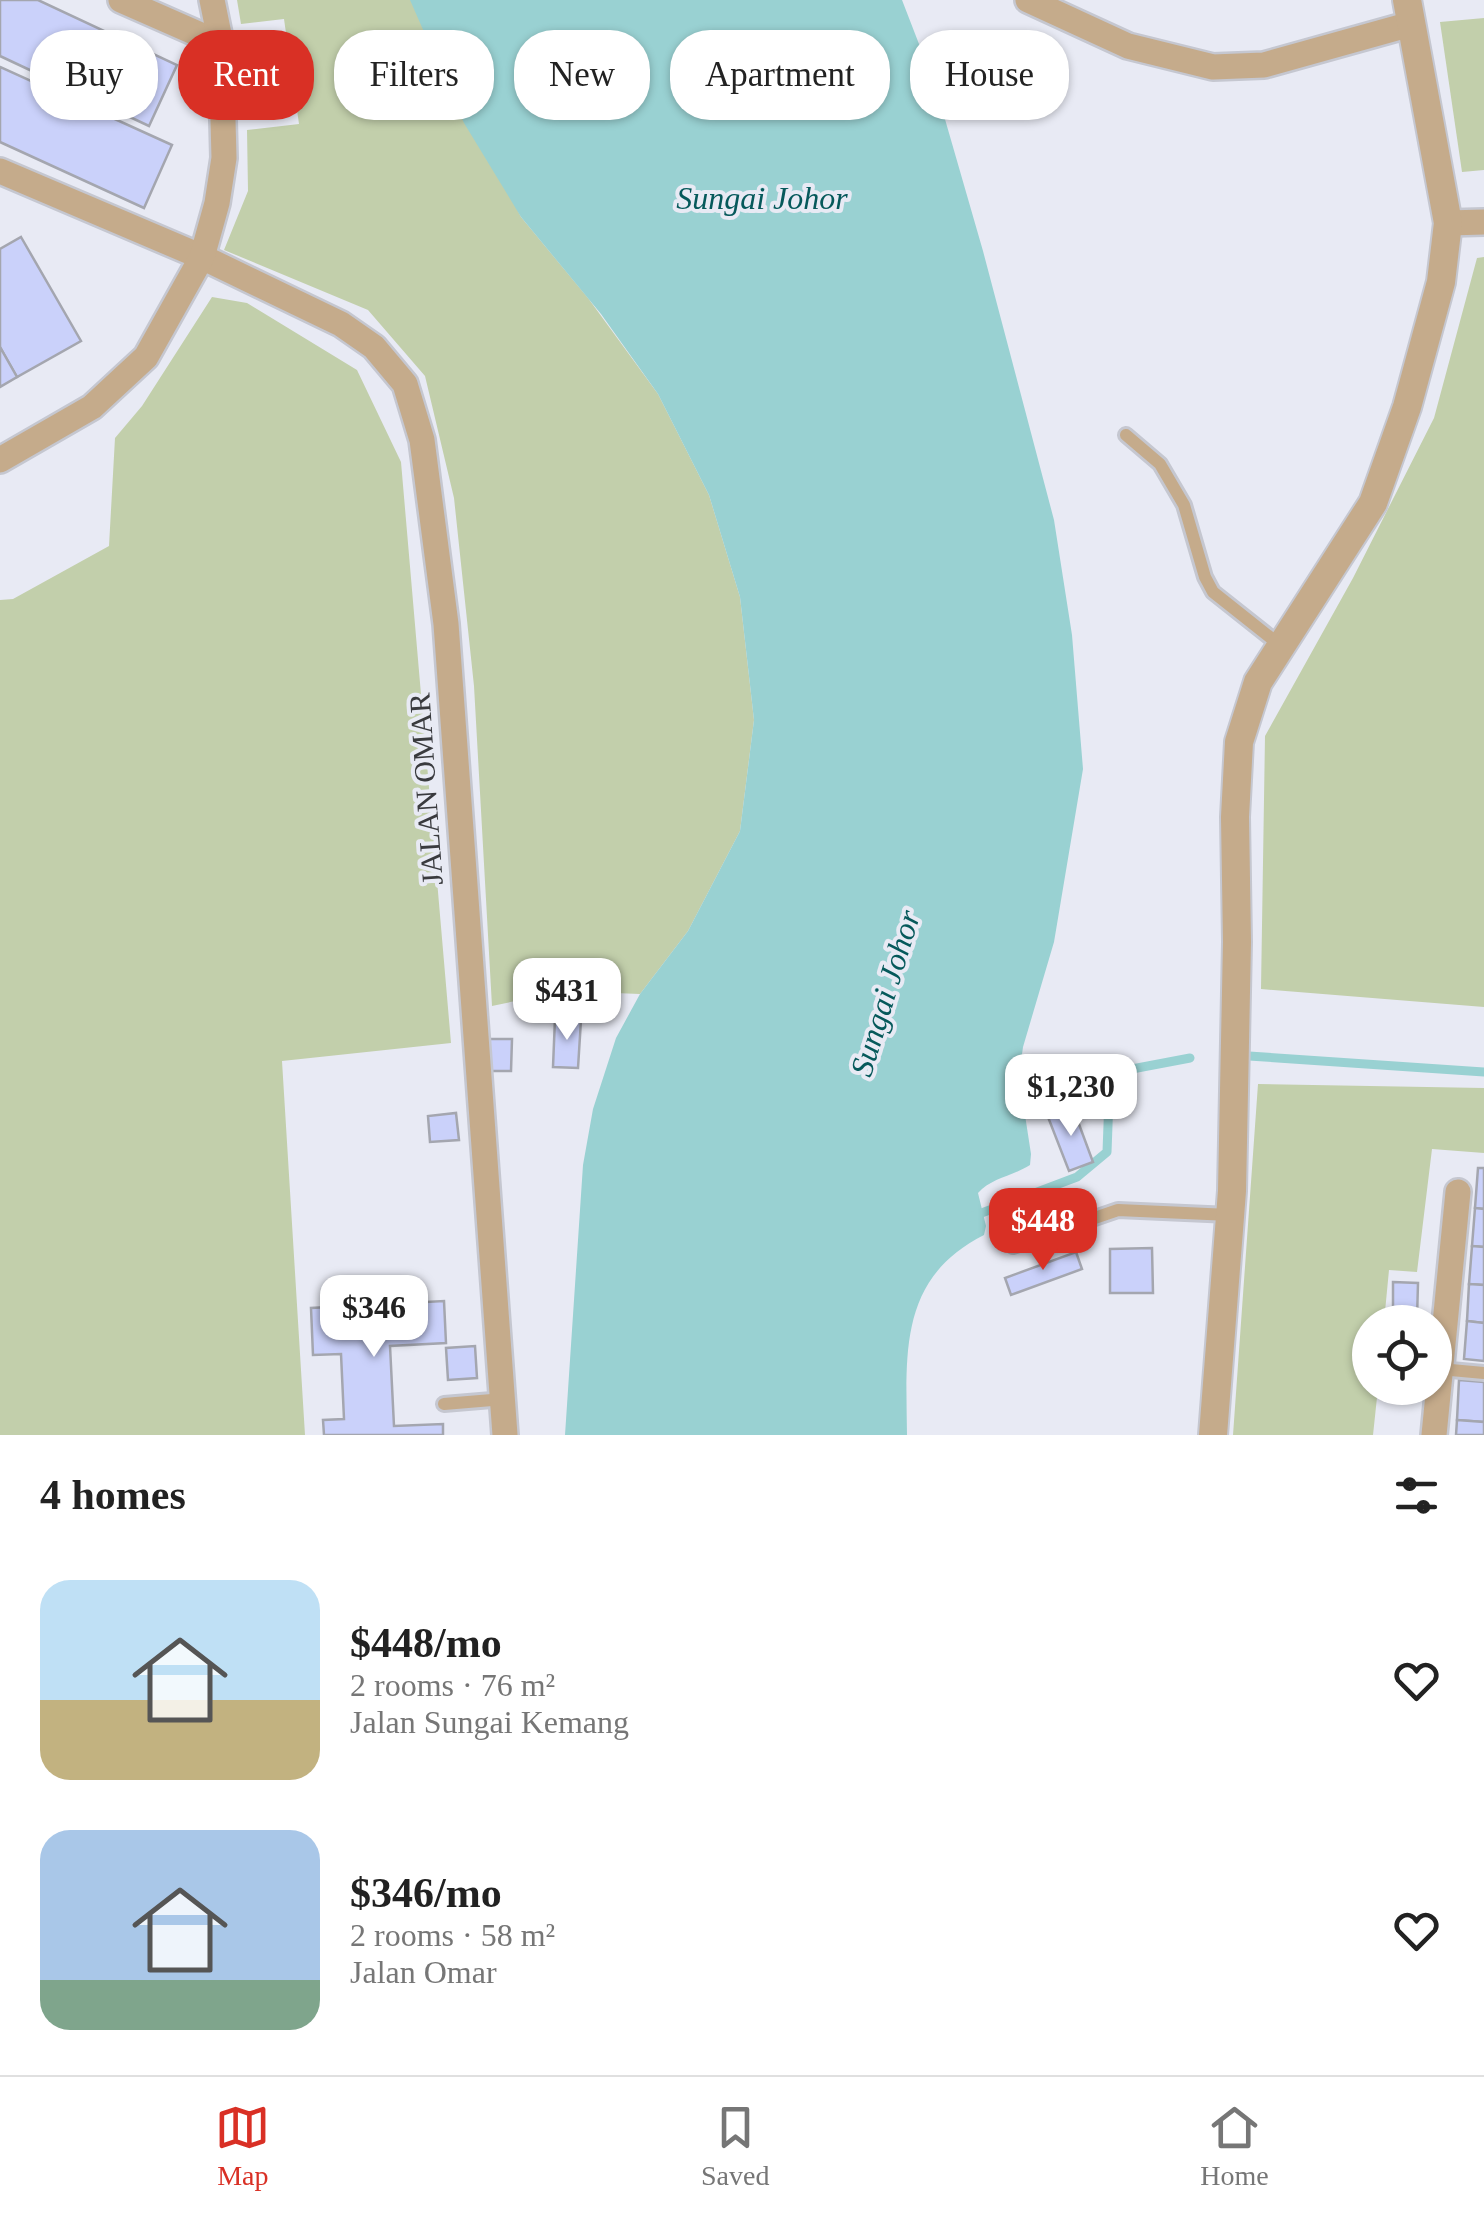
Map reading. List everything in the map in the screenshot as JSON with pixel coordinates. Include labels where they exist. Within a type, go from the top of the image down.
[{"type":"street","points":[[121,0],[188,30]]},
{"type":"street","points":[[212,0],[217,30]]},
{"type":"street","points":[[1028,0],[1128,46],[1213,66],[1264,65],[1409,12],[1448,223],[1436,300],[1407,408],[1373,503],[1258,682],[1239,742],[1230,1215],[1213,1435]]},
{"type":"street","points":[[0,460],[92,407],[146,357],[202,256],[217,203],[224,158],[223,120]]},
{"type":"street","name":"JALAN OMAR","points":[[0,171],[202,256],[341,324],[374,348],[405,384],[422,440],[446,624],[505,1435]]},
{"type":"street","points":[[1448,223],[1484,222]]},
{"type":"street","points":[[1447,1305],[1458,1192]]},
{"type":"street","points":[[1434,1435],[1437,1405]]},
{"type":"lane","points":[[1126,435],[1160,464],[1184,504],[1213,592],[1282,646]]},
{"type":"lane","points":[[1013,1246],[1118,1210],[1230,1215]]},
{"type":"lane","points":[[1452,1370],[1484,1373]]},
{"type":"lane","points":[[444,1404],[504,1399]]},
{"type":"shaded area","points":[[237,0],[412,0],[427,30],[334,30],[334,120],[472,120],[521,217],[588,298],[658,394],[709,495],[740,597],[754,720],[740,831],[688,931],[640,994],[563,991],[492,1006],[474,686],[454,498],[425,376],[368,310],[224,250],[248,191],[247,130],[314,120],[314,30],[286,30],[284,19],[241,24]]},
{"type":"shaded area","points":[[1484,18],[1484,170],[1462,172],[1440,22]]},
{"type":"shaded area","points":[[1484,257],[1484,1007],[1261,989],[1265,736],[1353,578],[1434,418],[1477,258]]},
{"type":"shaded area","points":[[212,297],[247,303],[357,370],[401,462],[451,1043],[282,1061],[305,1435],[0,1435],[0,600],[13,599],[109,546],[115,438],[142,406]]},
{"type":"shaded area","points":[[1258,1084],[1484,1088],[1484,1153],[1432,1149],[1417,1272],[1389,1270],[1386,1305],[1352,1305],[1352,1405],[1376,1405],[1373,1435],[1233,1435]]},
{"type":"water","name":"Sungai Johor","points":[[410,0],[902,0],[914,30],[910,30],[910,120],[945,120],[1054,520],[1072,635],[1083,769],[1054,942],[1023,1047],[1019,1076],[1030,1165],[978,1193],[986,1226],[984,1235],[956,1253],[922,1295],[909,1347],[907,1435],[565,1435],[583,1165],[593,1109],[616,1038],[640,994],[688,931],[740,831],[754,720],[740,597],[709,495],[658,394],[601,314],[521,217],[463,120],[494,120],[494,30],[423,30]]},
{"type":"building","points":[[0,0],[38,0],[102,30],[30,30],[30,70],[0,56]]},
{"type":"building","points":[[158,56],[177,65],[158,106]]},
{"type":"building","points":[[0,67],[30,81],[30,120],[117,120],[172,145],[144,208],[0,142]]},
{"type":"building","points":[[21,237],[81,341],[17,377],[0,347],[0,249]]},
{"type":"building","points":[[0,347],[17,377],[0,387]]},
{"type":"building","points":[[555,1018],[581,1020],[578,1068],[553,1067]]},
{"type":"building","points":[[489,1039],[512,1039],[511,1071],[488,1071]]},
{"type":"building","points":[[1073,1108],[1093,1162],[1069,1171],[1048,1117]]},
{"type":"building","points":[[456,1113],[459,1140],[430,1142],[428,1116]]},
{"type":"building","points":[[1478,1168],[1484,1168],[1484,1209],[1475,1208]]},
{"type":"building","points":[[1475,1208],[1484,1209],[1484,1247],[1472,1246]]},
{"type":"building","points":[[1472,1246],[1484,1247],[1484,1285],[1469,1284]]},
{"type":"building","points":[[1152,1248],[1153,1293],[1110,1293],[1110,1249]]},
{"type":"building","points":[[1076,1252],[1082,1269],[1011,1295],[1005,1278]]},
{"type":"building","points":[[1393,1282],[1418,1283],[1417,1305],[1393,1305]]},
{"type":"building","points":[[1469,1284],[1484,1285],[1484,1323],[1467,1321]]},
{"type":"building","points":[[444,1301],[446,1343],[390,1346],[394,1426],[443,1424],[443,1435],[324,1435],[323,1420],[344,1419],[341,1354],[313,1355],[311,1308]]},
{"type":"building","points":[[1467,1321],[1484,1323],[1484,1361],[1464,1359]]},
{"type":"building","points":[[475,1346],[477,1378],[448,1380],[446,1348]]},
{"type":"building","points":[[1459,1380],[1484,1382],[1484,1422],[1457,1420]]},
{"type":"building","points":[[1457,1420],[1484,1422],[1484,1435],[1456,1435]]},
{"type":"waterway","points":[[1249,1056],[1484,1072]]},
{"type":"waterway","points":[[971,1217],[1077,1177],[1107,1152],[1109,1098],[1132,1069],[1190,1058]]}]
